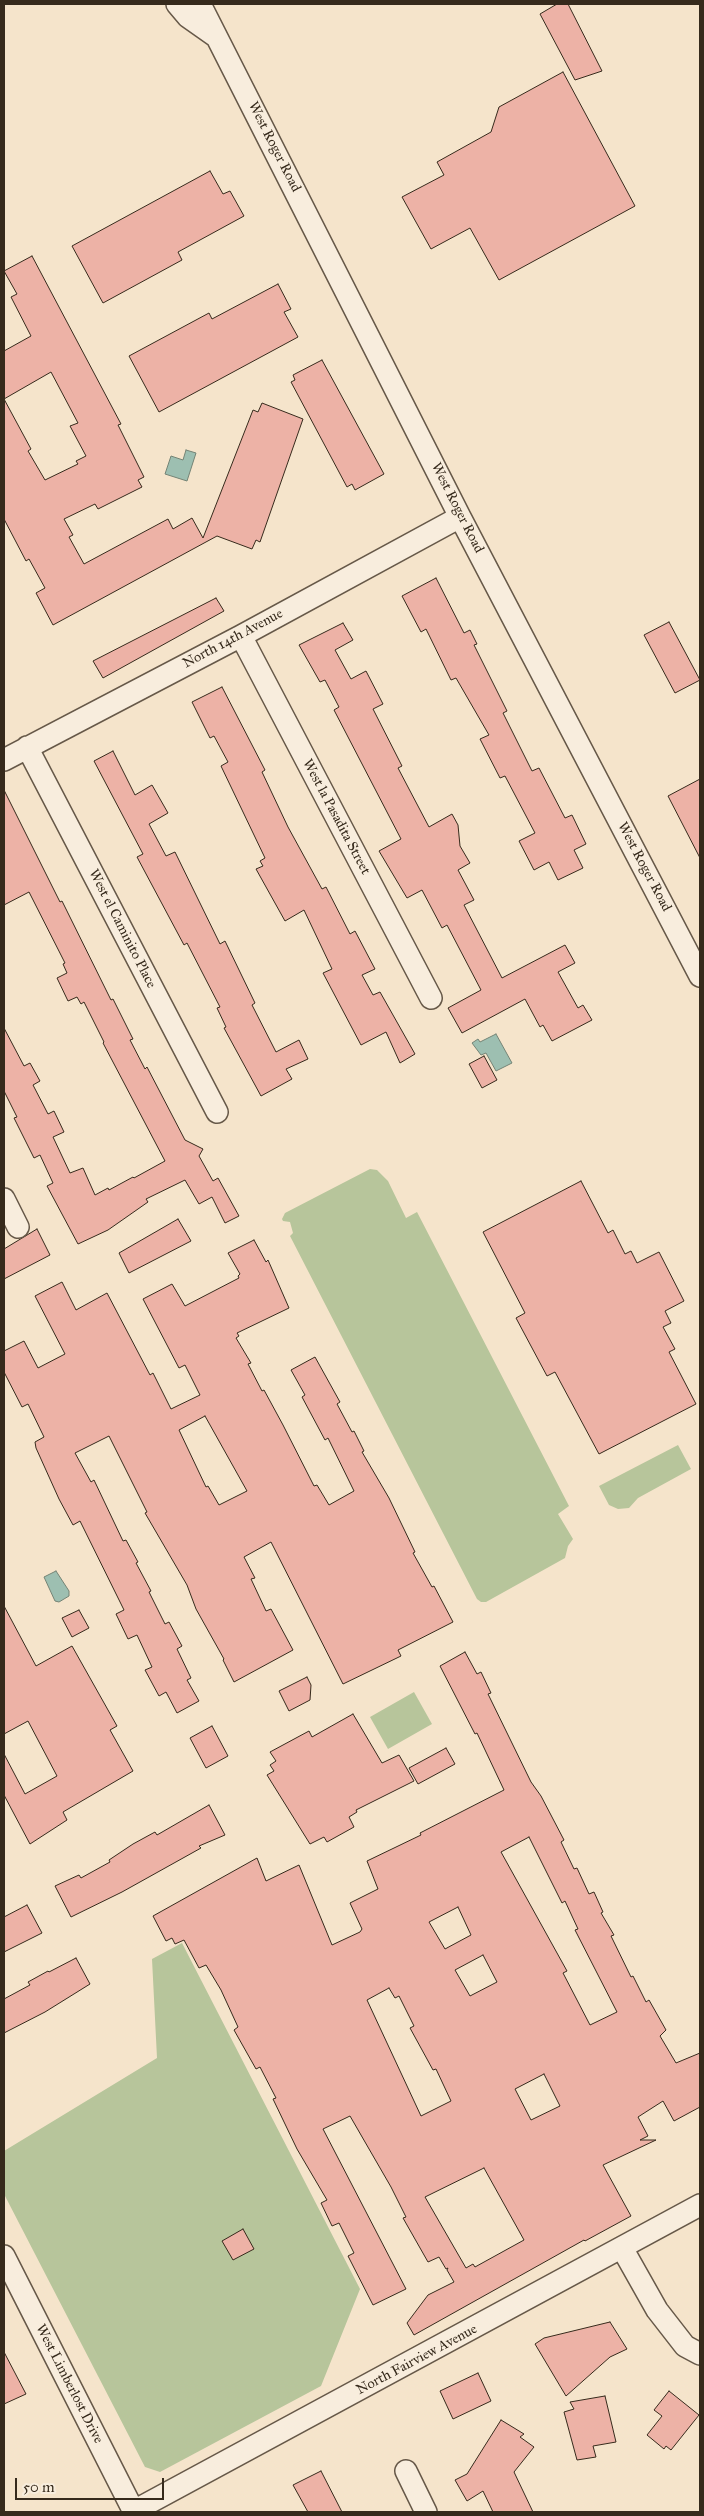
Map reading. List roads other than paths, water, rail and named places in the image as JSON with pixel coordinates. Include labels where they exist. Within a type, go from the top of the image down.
[{"type":"street","name":"West Roger Road","points":[[178,4],[188,17],[218,38]]},
{"type":"street","name":"West Roger Road","points":[[200,4],[460,517],[700,976]]},
{"type":"street","name":"North 14th Avenue","points":[[4,760],[241,636],[460,517]]},
{"type":"street","name":"West la Pasadita Street","points":[[241,636],[431,998]]},
{"type":"street","name":"West el Caminito Place","points":[[27,747],[217,1112]]},
{"type":"street","points":[[4,1199],[18,1226]]},
{"type":"street","name":"North Fairview Avenue","points":[[133,2512],[700,2205]]},
{"type":"street","points":[[622,2248],[657,2310],[685,2346],[700,2354]]},
{"type":"street","name":"West Limberlost Drive","points":[[4,2256],[133,2512]]},
{"type":"street","points":[[406,2471],[426,2512]]}]
